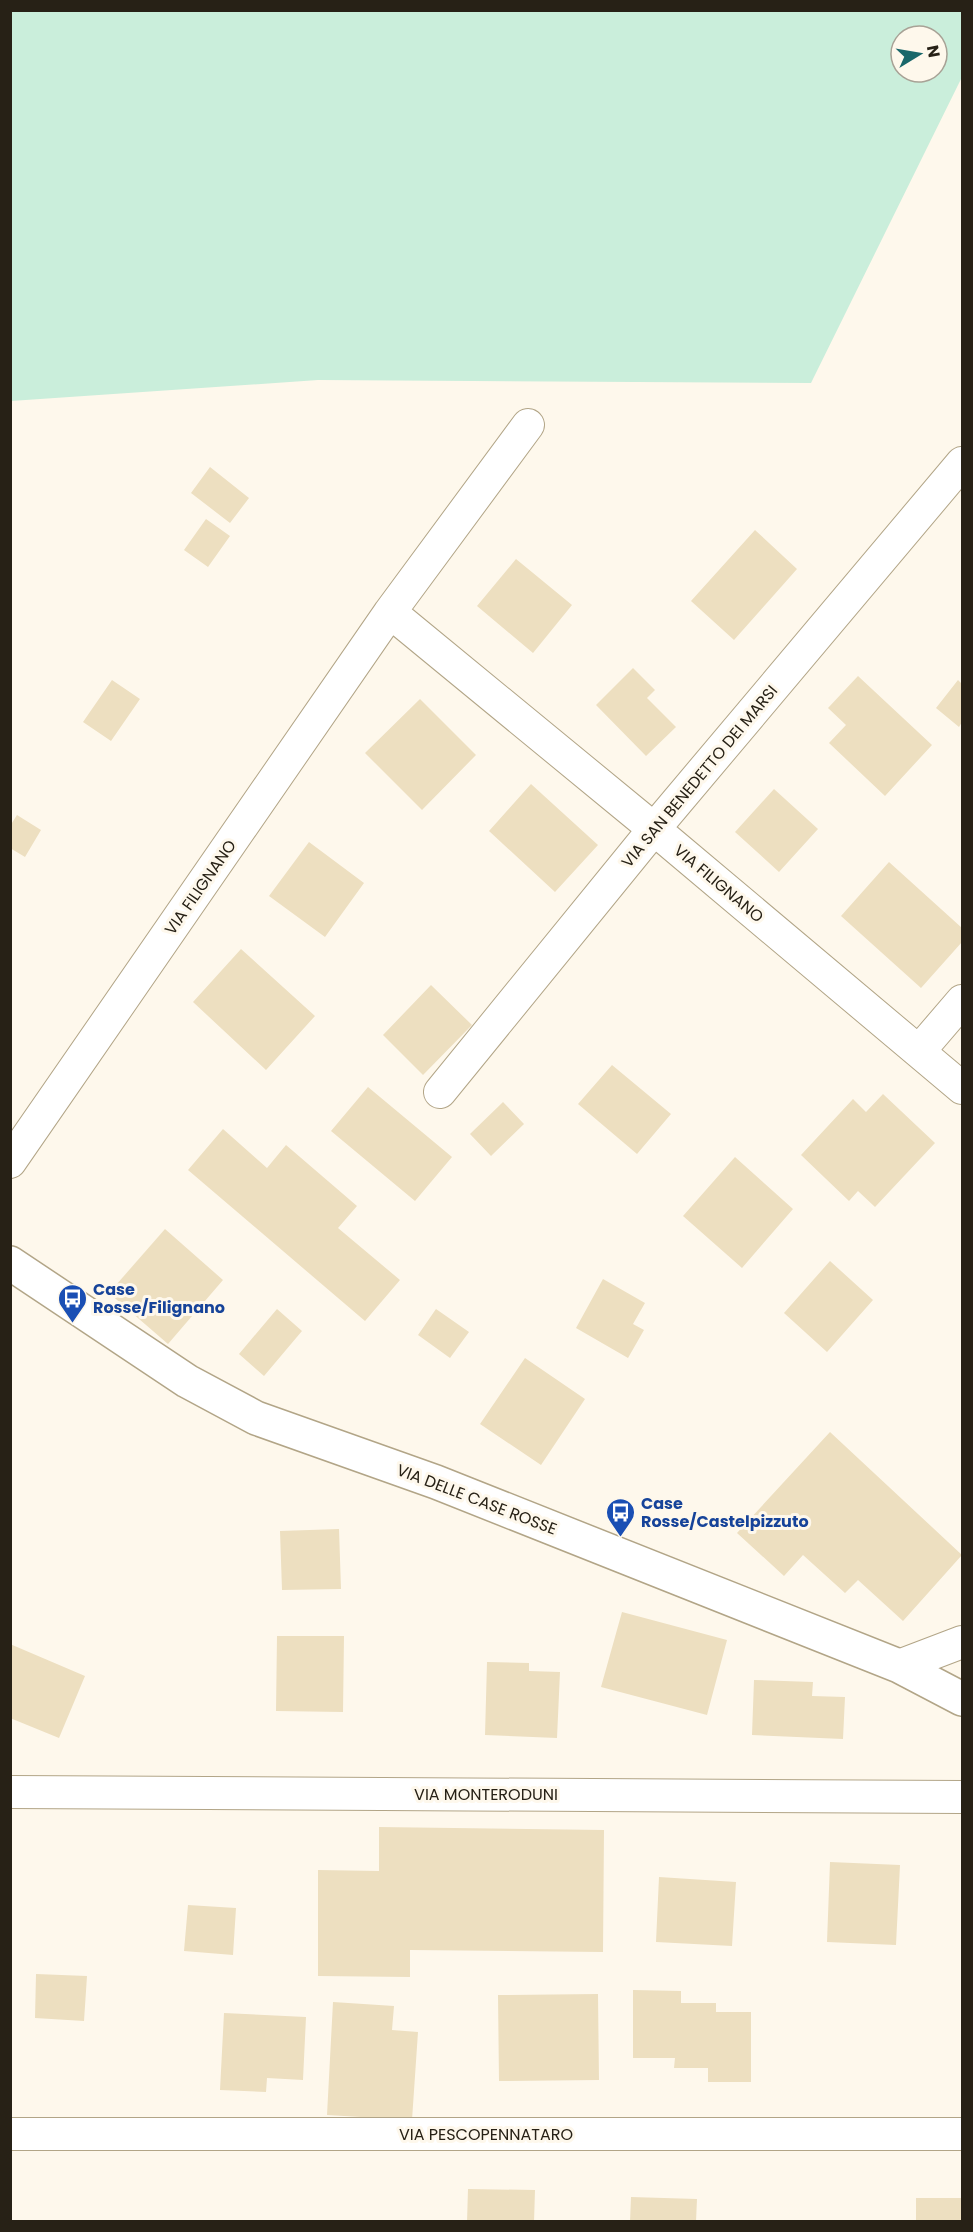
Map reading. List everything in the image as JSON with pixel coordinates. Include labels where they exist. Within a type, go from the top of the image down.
[{"type":"street","name":"VIA FILIGNANO","points":[[10,1161],[390,612],[528,425]]},
{"type":"street","name":"VIA SAN BENEDETTO DEI MARSI","points":[[440,1092],[654,829],[963,463]]},
{"type":"street","name":"VIA FILIGNANO","points":[[390,612],[963,1088]]},
{"type":"street","points":[[920,1050],[963,1001]]},
{"type":"street","name":"VIA DELLE CASE ROSSE","points":[[10,1263],[187,1381],[256,1418],[436,1482],[899,1666],[963,1699]]},
{"type":"street","points":[[899,1666],[963,1642]]},
{"type":"street","name":"VIA MONTERODUNI","points":[[10,1792],[963,1797]]},
{"type":"street","name":"VIA PESCOPENNATARO","points":[[10,2134],[963,2134]]},
{"type":"green space","points":[[11,10],[962,11],[962,77],[811,383],[318,380],[11,401]]},
{"type":"building","points":[[210,467],[249,498],[230,523],[191,493]]},
{"type":"building","points":[[206,519],[230,536],[208,567],[184,550]]},
{"type":"building","points":[[755,530],[797,569],[734,640],[691,601]]},
{"type":"building","points":[[516,559],[572,605],[533,653],[477,606]]},
{"type":"building","points":[[633,668],[655,690],[647,698],[676,727],[646,756],[596,705]]},
{"type":"building","points":[[858,676],[932,745],[885,796],[829,743],[846,725],[828,708]]},
{"type":"building","points":[[112,680],[140,699],[111,741],[83,722]]},
{"type":"building","points":[[958,680],[962,684],[962,722],[959,727],[936,708]]},
{"type":"building","points":[[420,699],[476,755],[422,810],[365,753]]},
{"type":"building","points":[[531,784],[598,845],[555,892],[489,831]]},
{"type":"building","points":[[774,789],[818,829],[779,872],[735,832]]},
{"type":"building","points":[[17,815],[41,830],[25,857],[10,848],[10,826]]},
{"type":"building","points":[[309,842],[364,883],[325,937],[269,896]]},
{"type":"building","points":[[889,862],[962,928],[962,942],[921,988],[841,916]]},
{"type":"building","points":[[241,949],[315,1016],[266,1070],[193,1002]]},
{"type":"building","points":[[431,985],[472,1025],[423,1075],[383,1035]]},
{"type":"building","points":[[612,1065],[671,1114],[637,1154],[578,1104]]},
{"type":"building","points":[[368,1087],[452,1157],[415,1201],[331,1131]]},
{"type":"building","points":[[883,1094],[935,1143],[875,1207],[858,1191],[849,1201],[801,1155],[853,1099],[866,1112]]},
{"type":"building","points":[[503,1102],[524,1124],[491,1156],[470,1134]]},
{"type":"building","points":[[223,1129],[267,1168],[286,1145],[357,1206],[338,1228],[400,1280],[365,1321],[188,1170]]},
{"type":"building","points":[[735,1157],[793,1209],[742,1268],[683,1216]]},
{"type":"building","points":[[165,1229],[223,1280],[168,1344],[109,1293]]},
{"type":"building","points":[[830,1261],[873,1300],[827,1352],[784,1313]]},
{"type":"building","points":[[603,1279],[645,1303],[633,1324],[644,1330],[628,1358],[576,1328]]},
{"type":"building","points":[[277,1309],[302,1331],[264,1376],[239,1354]]},
{"type":"building","points":[[436,1309],[469,1332],[450,1358],[418,1335]]},
{"type":"building","points":[[525,1358],[585,1399],[541,1465],[480,1424]]},
{"type":"building","points":[[830,1432],[962,1555],[903,1621],[858,1580],[845,1593],[803,1555],[784,1576],[737,1533]]},
{"type":"building","points":[[339,1529],[341,1589],[282,1590],[280,1531]]},
{"type":"building","points":[[622,1612],[727,1640],[707,1715],[601,1687]]},
{"type":"building","points":[[277,1636],[344,1636],[343,1712],[276,1711]]},
{"type":"building","points":[[10,1644],[85,1676],[59,1738],[10,1718]]},
{"type":"building","points":[[487,1662],[529,1663],[529,1671],[560,1672],[557,1738],[485,1735]]},
{"type":"building","points":[[754,1680],[813,1682],[812,1696],[845,1697],[843,1739],[752,1735]]},
{"type":"building","points":[[379,1827],[604,1830],[603,1952],[410,1950],[410,1977],[318,1976],[318,1870],[379,1871]]},
{"type":"building","points":[[830,1862],[900,1865],[896,1945],[827,1942]]},
{"type":"building","points":[[659,1877],[736,1882],[732,1946],[656,1942]]},
{"type":"building","points":[[188,1905],[236,1908],[233,1955],[184,1951]]},
{"type":"building","points":[[36,1974],[87,1976],[84,2021],[35,2018]]},
{"type":"building","points":[[633,1990],[681,1991],[681,2003],[716,2003],[716,2012],[751,2012],[751,2082],[708,2082],[708,2068],[674,2068],[675,2058],[633,2058]]},
{"type":"building","points":[[598,1994],[599,2080],[499,2081],[498,1995]]},
{"type":"building","points":[[333,2002],[394,2006],[392,2030],[418,2032],[412,2120],[327,2115]]},
{"type":"building","points":[[224,2013],[306,2017],[303,2080],[267,2078],[266,2092],[220,2090]]},
{"type":"building","points":[[468,2189],[535,2190],[534,2222],[467,2222]]},
{"type":"building","points":[[631,2197],[697,2199],[696,2222],[630,2222]]},
{"type":"building","points":[[916,2198],[962,2198],[962,2222],[916,2222]]},
{"type":"place","name":"Case Rosse/Filignano","points":[[72,1324]]},
{"type":"place","name":"Case Rosse/Castelpizzuto","points":[[620,1538]]}]
